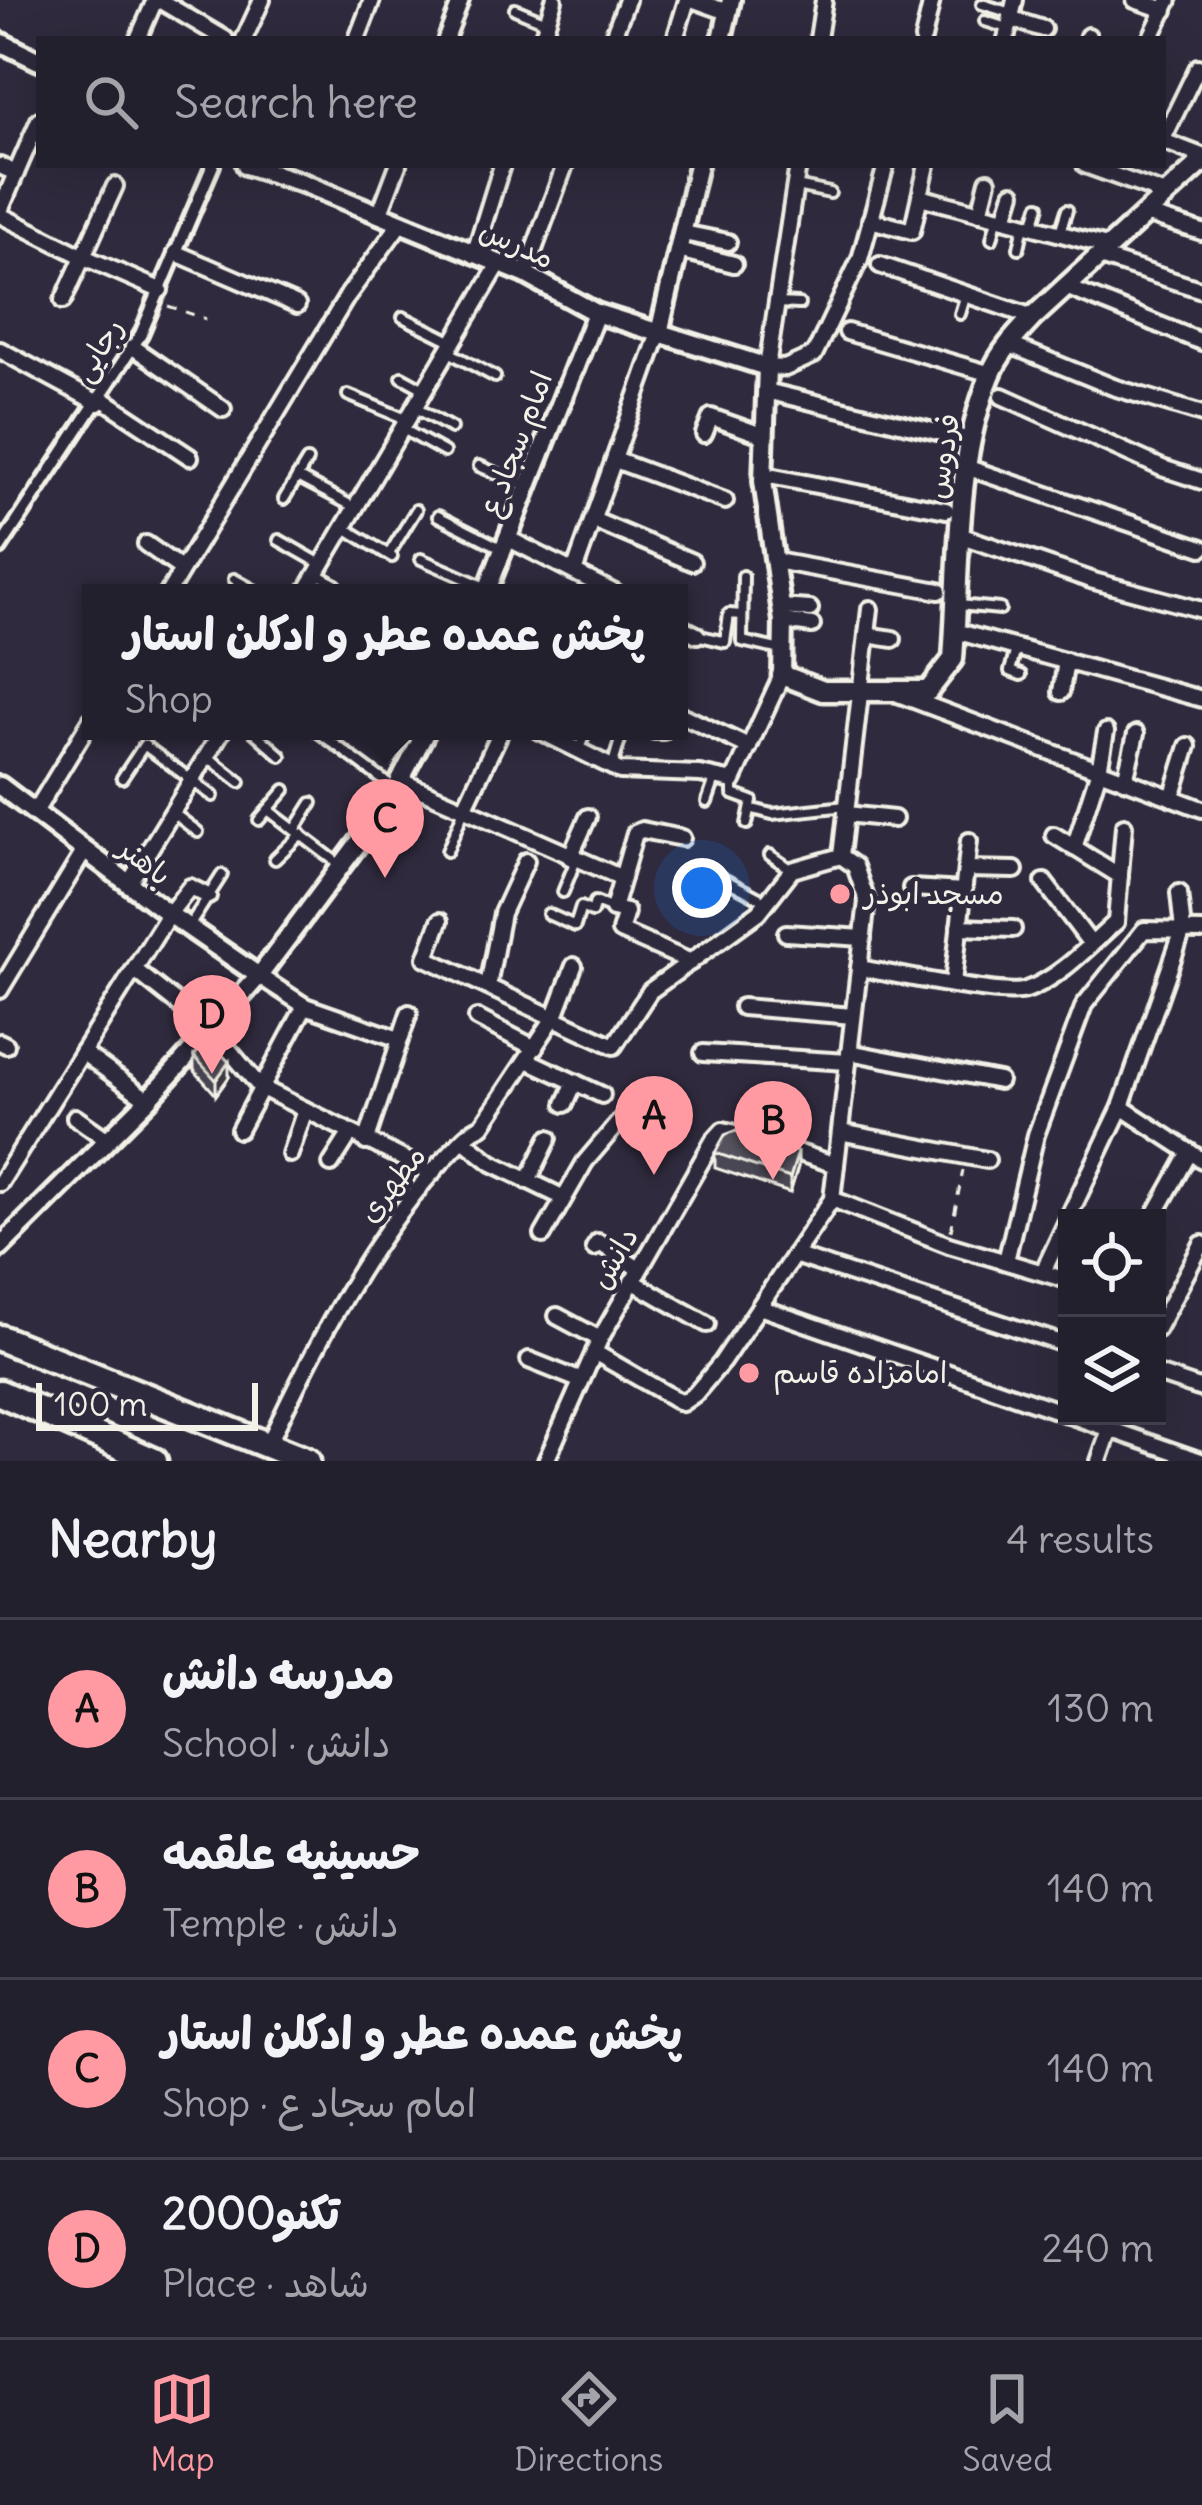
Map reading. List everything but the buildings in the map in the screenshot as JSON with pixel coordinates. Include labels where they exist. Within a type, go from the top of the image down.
[{"type":"highway","points":[[0,1338],[307,1461]]},
{"type":"highway","points":[[0,1393],[154,1461]]},
{"type":"main road","name":"فردوس","points":[[782,675],[823,691],[928,692],[938,682],[953,659],[971,440],[1008,344],[1202,159]]},
{"type":"street","points":[[139,36],[157,0],[219,36]]},
{"type":"street","points":[[245,36],[262,0]]},
{"type":"street","points":[[358,36],[372,0]]},
{"type":"street","points":[[447,36],[460,0]]},
{"type":"street","points":[[543,36],[554,0]]},
{"type":"street","points":[[613,36],[627,0]]},
{"type":"street","points":[[676,36],[690,0],[725,5],[722,36]]},
{"type":"street","points":[[818,36],[824,0]]},
{"type":"street","points":[[924,36],[932,0]]},
{"type":"street","points":[[1135,0],[1167,5],[1152,36]]},
{"type":"street","points":[[1010,20],[1043,28]]},
{"type":"street","points":[[0,42],[36,60]]},
{"type":"street","points":[[1166,134],[1198,67]]},
{"type":"street","points":[[36,127],[0,213],[158,296]]},
{"type":"street","points":[[1166,141],[1202,159]]},
{"type":"street","points":[[0,166],[16,173]]},
{"type":"street","name":"رجایی","points":[[0,548],[133,347],[212,168]]},
{"type":"street","name":"مدرس","points":[[267,168],[307,174],[379,215],[525,274],[596,313],[766,367]]},
{"type":"street","points":[[379,215],[397,168]]},
{"type":"street","points":[[474,255],[501,168]]},
{"type":"street","points":[[525,274],[565,168]]},
{"type":"street","points":[[574,572],[658,333],[695,168]]},
{"type":"street","points":[[557,740],[612,767],[733,782],[782,675],[782,614],[764,475],[766,367],[798,168]]},
{"type":"street","points":[[766,367],[785,368],[814,355],[860,259],[885,168]]},
{"type":"street","points":[[870,220],[912,231],[926,168]]},
{"type":"street","points":[[1093,168],[1168,195]]},
{"type":"street","points":[[980,213],[988,181]]},
{"type":"street","points":[[63,301],[115,186]]},
{"type":"street","points":[[1001,218],[1013,193]]},
{"type":"street","points":[[920,197],[1060,233],[1202,290]]},
{"type":"street","points":[[1145,214],[1202,232]]},
{"type":"street","points":[[173,584],[348,295],[400,224]]},
{"type":"street","points":[[681,241],[728,242]]},
{"type":"street","points":[[681,241],[734,264]]},
{"type":"street","points":[[176,253],[297,305]]},
{"type":"street","points":[[312,584],[499,264]]},
{"type":"street","points":[[880,265],[1033,317]]},
{"type":"street","points":[[1066,287],[1202,342]]},
{"type":"street","name":"امام سجاد ع","points":[[490,584],[596,313]]},
{"type":"street","points":[[848,332],[993,387],[1162,468],[1202,482]]},
{"type":"street","points":[[1008,344],[1114,387],[1202,414]]},
{"type":"street","points":[[133,347],[223,409]]},
{"type":"street","points":[[0,350],[99,400],[190,458]]},
{"type":"street","points":[[766,391],[971,440]]},
{"type":"street","points":[[704,434],[711,417],[765,436]]},
{"type":"street","points":[[615,460],[724,501]]},
{"type":"street","points":[[966,467],[1202,548]]},
{"type":"street","points":[[764,475],[946,511]]},
{"type":"street","points":[[593,520],[692,562]]},
{"type":"street","points":[[962,536],[1094,581],[1202,610]]},
{"type":"street","points":[[146,544],[180,568]]},
{"type":"street","points":[[507,544],[597,584]]},
{"type":"street","points":[[776,561],[938,591]]},
{"type":"street","points":[[841,856],[870,609]]},
{"type":"street","points":[[782,614],[811,617]]},
{"type":"street","points":[[688,630],[697,635]]},
{"type":"street","points":[[955,631],[1202,699]]},
{"type":"street","points":[[867,635],[893,638]]},
{"type":"street","points":[[1060,692],[1066,661]]},
{"type":"street","points":[[895,693],[1202,809]]},
{"type":"street","points":[[688,718],[749,747]]},
{"type":"street","points":[[1074,848],[1106,732]]},
{"type":"street","points":[[1125,780],[1136,734]]},
{"type":"street","points":[[35,812],[82,735]]},
{"type":"street","points":[[129,883],[214,740]]},
{"type":"street","points":[[0,1247],[148,1100],[259,976],[399,786],[422,740]]},
{"type":"street","points":[[464,809],[497,740]]},
{"type":"street","points":[[1172,798],[1188,746]]},
{"type":"street","points":[[399,786],[622,878]]},
{"type":"street","name":"باهنر","points":[[4,797],[35,812],[259,976]]},
{"type":"street","points":[[847,810],[894,819]]},
{"type":"street","points":[[573,859],[588,817]]},
{"type":"street","points":[[859,968],[1001,993],[1026,991],[1116,922],[1124,826]]},
{"type":"street","points":[[682,838],[642,830],[635,833],[614,909],[626,912],[620,931],[691,962]]},
{"type":"street","points":[[1054,835],[1120,876]]},
{"type":"street","points":[[953,983],[969,841]]},
{"type":"street","points":[[0,990],[86,850]]},
{"type":"street","points":[[440,921],[426,958],[614,1046],[650,992],[767,902],[791,870],[841,856]]},
{"type":"street","points":[[557,1316],[682,1403],[722,1363],[832,1199],[867,901],[855,866],[841,856]]},
{"type":"street","points":[[488,986],[502,913],[526,861]]},
{"type":"street","points":[[966,869],[1015,870]]},
{"type":"street","points":[[1044,882],[1091,944]]},
{"type":"street","points":[[0,1183],[169,914],[190,887],[208,896]]},
{"type":"street","points":[[911,888],[964,891]]},
{"type":"street","points":[[1073,1209],[1121,1107],[1183,930],[1179,893]]},
{"type":"street","points":[[1116,922],[1144,930],[1202,931]]},
{"type":"street","points":[[959,927],[1013,929]]},
{"type":"street","points":[[1006,1261],[1036,1135],[1084,1005],[1144,930]]},
{"type":"street","points":[[786,933],[862,938]]},
{"type":"street","name":"مطهری","points":[[267,1447],[309,1360],[364,1266],[432,1172],[468,1131],[482,1126],[555,1016],[574,966]]},
{"type":"street","points":[[135,970],[211,1030]]},
{"type":"street","points":[[259,976],[304,1006],[399,1039]]},
{"type":"street","points":[[239,1130],[304,1006]]},
{"type":"street","points":[[742,1007],[854,1016]]},
{"type":"street","points":[[366,1142],[409,1012]]},
{"type":"street","points":[[477,1018],[575,1082],[602,1094]]},
{"type":"street","points":[[225,1045],[260,1087],[432,1172]]},
{"type":"street","points":[[82,1052],[148,1100]]},
{"type":"street","points":[[703,1053],[849,1057],[999,1082]]},
{"type":"street","points":[[65,1078],[81,1089]]},
{"type":"street","points":[[565,1104],[575,1082]]},
{"type":"street","points":[[1121,1107],[1198,1153],[1159,1209]]},
{"type":"street","points":[[543,1235],[585,1162],[630,1109]]},
{"type":"street","points":[[290,1154],[305,1110]]},
{"type":"street","points":[[75,1118],[105,1138]]},
{"type":"street","name":"دانش","points":[[546,1461],[597,1346],[723,1130],[836,1165]]},
{"type":"street","points":[[839,1132],[987,1160]]},
{"type":"street","points":[[332,1164],[350,1134]]},
{"type":"street","points":[[528,1181],[549,1138]]},
{"type":"street","points":[[463,1140],[492,1163],[564,1198]]},
{"type":"street","points":[[832,1199],[949,1245],[1058,1277]]},
{"type":"street","points":[[1042,1272],[1058,1240]]},
{"type":"street","points":[[594,1248],[598,1242],[635,1275],[707,1324]]},
{"type":"street","points":[[1163,1317],[1202,1244]]},
{"type":"street","points":[[794,1255],[1058,1342]]},
{"type":"street","points":[[759,1307],[1058,1411]]},
{"type":"street","points":[[529,1360],[579,1380]]},
{"type":"street","points":[[1166,1377],[1202,1389]]},
{"type":"street","points":[[1098,1425],[1202,1461]]},
{"type":"street","points":[[1099,1461],[1109,1429]]},
{"type":"lane","points":[[982,4],[1010,20]]},
{"type":"lane","points":[[515,9],[547,22]]},
{"type":"lane","points":[[985,21],[1010,20]]},
{"type":"lane","points":[[795,186],[830,194]]},
{"type":"lane","points":[[1019,248],[1039,206]]},
{"type":"lane","points":[[1060,233],[1067,210]]},
{"type":"lane","points":[[992,238],[1001,218]]},
{"type":"lane","points":[[960,314],[966,293]]},
{"type":"lane","points":[[777,303],[799,304]]},
{"type":"lane","points":[[403,317],[495,377]]},
{"type":"lane","points":[[402,377],[425,390]]},
{"type":"lane","points":[[349,395],[444,452]]},
{"type":"lane","points":[[404,424],[451,428]]},
{"type":"lane","points":[[404,424],[409,451]]},
{"type":"lane","points":[[284,500],[308,461]]},
{"type":"lane","points":[[479,466],[528,486]]},
{"type":"lane","points":[[297,477],[356,508]]},
{"type":"lane","points":[[344,528],[390,555],[416,510]]},
{"type":"lane","points":[[438,516],[507,544]]},
{"type":"lane","points":[[279,540],[335,584]]},
{"type":"lane","points":[[421,559],[473,584]]},
{"type":"lane","points":[[743,576],[742,641],[782,650]]},
{"type":"lane","points":[[262,584],[265,578]]},
{"type":"lane","points":[[234,579],[243,584]]},
{"type":"lane","points":[[957,605],[1000,609]]},
{"type":"lane","points":[[697,635],[725,641],[729,614],[742,615]]},
{"type":"lane","points":[[1017,648],[1010,671],[1021,675]]},
{"type":"lane","points":[[152,750],[157,740]]},
{"type":"lane","points":[[263,740],[281,756]]},
{"type":"lane","points":[[330,740],[399,786]]},
{"type":"lane","points":[[578,751],[582,740]]},
{"type":"lane","points":[[612,767],[620,740]]},
{"type":"lane","points":[[122,778],[144,745],[213,796]]},
{"type":"lane","points":[[207,756],[240,782]]},
{"type":"lane","points":[[706,802],[715,777]]},
{"type":"lane","points":[[733,782],[733,794],[752,800],[747,824]]},
{"type":"lane","points":[[260,820],[285,790]]},
{"type":"lane","points":[[275,859],[298,832],[312,803]]},
{"type":"lane","points":[[447,850],[464,809]]},
{"type":"lane","points":[[753,809],[772,814],[847,810]]},
{"type":"lane","points":[[268,810],[340,865]]},
{"type":"lane","points":[[172,812],[198,832]]},
{"type":"lane","points":[[770,855],[791,870]]},
{"type":"lane","points":[[563,892],[573,859]]},
{"type":"lane","points":[[188,928],[222,875]]},
{"type":"lane","points":[[716,875],[767,902]]},
{"type":"lane","points":[[548,914],[575,926],[581,907],[592,912],[595,902],[614,909]]},
{"type":"lane","points":[[0,958],[14,967]]},
{"type":"path","points":[[158,296],[206,319]]},
{"type":"path","points":[[381,740],[412,764]]},
{"type":"path","points":[[949,1245],[965,1156]]},
{"type":"place","name":"پخش عمده عطر و ادکلن استار","points":[[385,878]]},
{"type":"place","name":"مسجد ابوذر","points":[[840,894]]},
{"type":"place","name":"تکنو2000","points":[[212,1074]]},
{"type":"place","name":"مدرسه دانش","points":[[654,1175]]},
{"type":"place","name":"حسینیه علقمه","points":[[773,1180]]},
{"type":"place","name":"امامزاده قاسم","points":[[749,1373]]}]
